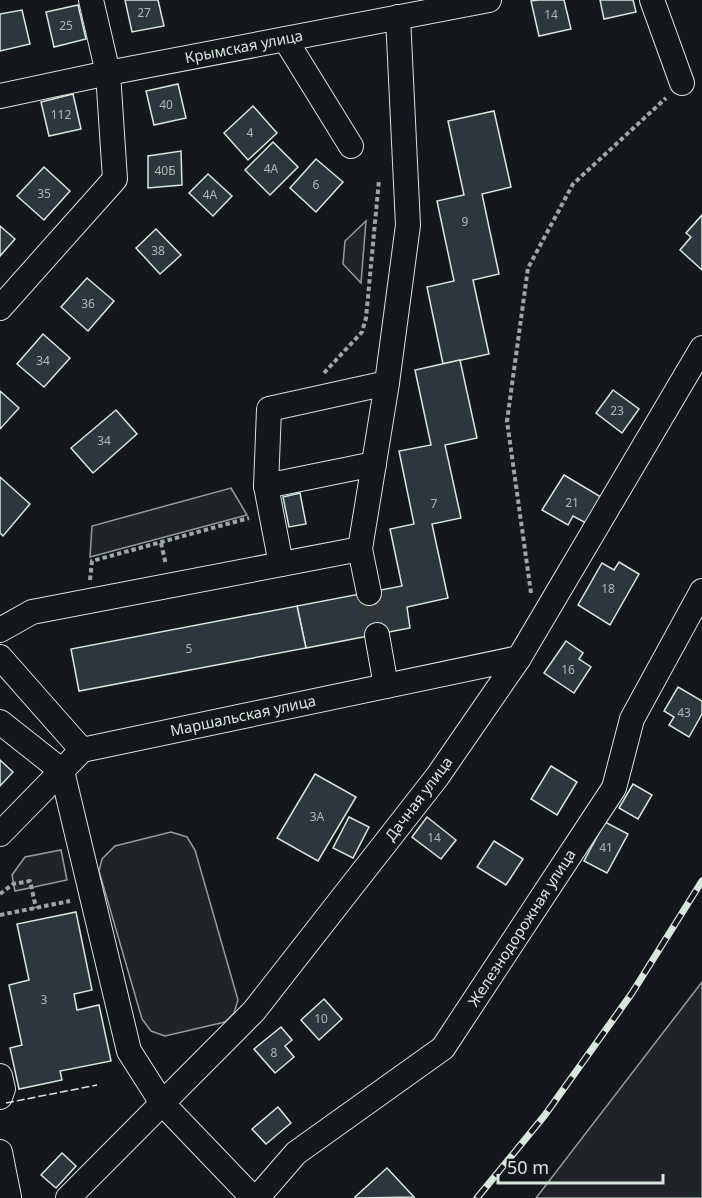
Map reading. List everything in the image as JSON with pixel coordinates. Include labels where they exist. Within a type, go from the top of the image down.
[{"type":"street","points":[[0,308],[115,178],[108,73],[92,0]]},
{"type":"street","name":"Крымская улица","points":[[0,96],[489,0]]},
{"type":"street","points":[[652,0],[682,83]]},
{"type":"street","points":[[369,592],[360,549],[387,383],[408,225],[398,17]]},
{"type":"street","points":[[285,39],[351,146]]},
{"type":"street","name":"Дачная улица","points":[[68,1198],[254,1011],[437,777],[519,658],[702,348]]},
{"type":"street","points":[[281,564],[266,486],[269,409],[387,383]]},
{"type":"street","points":[[266,486],[374,464]]},
{"type":"street","points":[[0,630],[32,612],[360,549]]},
{"type":"street","name":"Железнодорожная улица","points":[[255,1198],[296,1153],[443,1048],[614,788],[632,719],[702,591]]},
{"type":"street","points":[[376,635],[386,686]]},
{"type":"street","points":[[0,657],[82,750],[0,834]]},
{"type":"street","name":"Маршальская улица","points":[[82,750],[519,658]]},
{"type":"street","points":[[0,722],[62,771],[129,1051],[162,1103],[255,1198]]},
{"type":"street","points":[[0,1076],[3,1089],[0,1097]]},
{"type":"street","points":[[0,1152],[9,1197]]},
{"type":"path","points":[[531,594],[507,421],[528,268],[573,184],[682,83]]},
{"type":"path","points":[[322,376],[362,332],[366,318],[379,180]]},
{"type":"path","points":[[88,601],[92,561],[271,512]]},
{"type":"path","points":[[0,894],[13,884],[30,881],[36,908]]},
{"type":"path","points":[[0,915],[92,896]]},
{"type":"shaded area","points":[[366,221],[361,283],[343,264],[345,241]]},
{"type":"shaded area","points":[[231,488],[247,515],[90,557],[92,526]]},
{"type":"shaded area","points":[[171,832],[187,837],[195,850],[238,1000],[234,1013],[225,1022],[165,1036],[151,1031],[142,1019],[99,871],[102,859],[115,846]]},
{"type":"shaded area","points":[[61,850],[67,880],[15,891],[12,875],[25,857]]},
{"type":"shaded area","points":[[702,982],[702,1198],[536,1198]]},
{"type":"building","points":[[125,0],[158,0],[164,26],[132,32]]},
{"type":"building","points":[[564,0],[571,29],[539,36],[531,1]]},
{"type":"building","points":[[600,0],[633,0],[636,12],[604,19]]},
{"type":"building","points":[[78,5],[86,39],[54,47],[46,12]]},
{"type":"building","points":[[22,10],[30,44],[0,51],[0,14]]},
{"type":"building","points":[[178,84],[186,118],[154,125],[146,91]]},
{"type":"building","points":[[73,94],[81,129],[49,136],[41,102]]},
{"type":"building","points":[[253,106],[277,133],[248,160],[224,133]]},
{"type":"building","points":[[494,111],[511,187],[482,194],[499,274],[473,280],[489,354],[443,364],[427,287],[454,281],[437,201],[464,195],[448,121]]},
{"type":"building","points":[[273,142],[298,167],[270,195],[245,170]]},
{"type":"building","points":[[181,151],[182,185],[148,188],[148,156]]},
{"type":"building","points":[[316,159],[343,182],[316,212],[290,188]]},
{"type":"building","points":[[44,167],[70,191],[44,220],[17,196]]},
{"type":"building","points":[[208,174],[232,196],[213,216],[189,193]]},
{"type":"building","points":[[702,215],[702,270],[680,250],[691,237],[686,233]]},
{"type":"building","points":[[0,226],[15,239],[0,256]]},
{"type":"building","points":[[156,229],[181,255],[160,274],[136,248]]},
{"type":"building","points":[[87,278],[114,301],[88,331],[61,307]]},
{"type":"building","points":[[43,334],[70,358],[44,387],[17,364]]},
{"type":"building","points":[[460,360],[477,438],[445,445],[461,518],[432,524],[448,598],[407,607],[410,628],[306,648],[297,606],[402,586],[390,529],[414,524],[399,451],[431,445],[415,370]]},
{"type":"building","points":[[613,390],[639,409],[622,433],[596,413]]},
{"type":"building","points":[[0,391],[19,408],[0,429]]},
{"type":"building","points":[[116,410],[137,434],[93,473],[71,448]]},
{"type":"building","points":[[564,475],[601,497],[586,523],[573,516],[568,525],[542,510]]},
{"type":"building","points":[[0,477],[30,504],[3,536],[0,533]]},
{"type":"building","points":[[300,493],[306,524],[289,527],[283,497]]},
{"type":"building","points":[[619,562],[639,574],[610,625],[578,605],[602,563],[614,570]]},
{"type":"building","points":[[297,606],[306,648],[79,691],[71,649]]},
{"type":"building","points":[[566,641],[583,653],[579,659],[591,667],[574,693],[544,673]]},
{"type":"building","points":[[678,687],[702,701],[702,714],[689,737],[669,725],[674,717],[664,711]]},
{"type":"building","points":[[0,760],[13,772],[0,786]]},
{"type":"building","points":[[551,766],[577,782],[557,815],[531,799]]},
{"type":"building","points":[[315,774],[356,797],[318,861],[277,838]]},
{"type":"building","points":[[633,784],[652,795],[638,819],[619,808]]},
{"type":"building","points":[[349,817],[369,827],[353,858],[333,848]]},
{"type":"building","points":[[427,817],[456,840],[441,859],[412,837]]},
{"type":"building","points":[[605,822],[628,834],[607,873],[584,861]]},
{"type":"building","points":[[494,841],[523,859],[506,885],[477,867]]},
{"type":"building","points":[[76,912],[92,990],[74,994],[77,1010],[99,1005],[111,1061],[60,1071],[62,1080],[19,1089],[10,1048],[22,1045],[9,985],[29,980],[17,924]]},
{"type":"building","points":[[324,999],[342,1019],[319,1040],[301,1020]]},
{"type":"building","points":[[281,1027],[292,1040],[285,1046],[294,1057],[275,1073],[254,1049]]},
{"type":"building","points":[[278,1107],[291,1123],[266,1144],[252,1129]]},
{"type":"building","points":[[62,1153],[76,1166],[56,1188],[41,1175]]},
{"type":"building","points":[[387,1168],[414,1197],[355,1197]]},
{"type":"tunnel","points":[[369,593],[377,635]]},
{"type":"railway","points":[[477,1198],[545,1115],[632,993],[702,881]]},
{"type":"fence","points":[[6,1103],[97,1085]]}]
